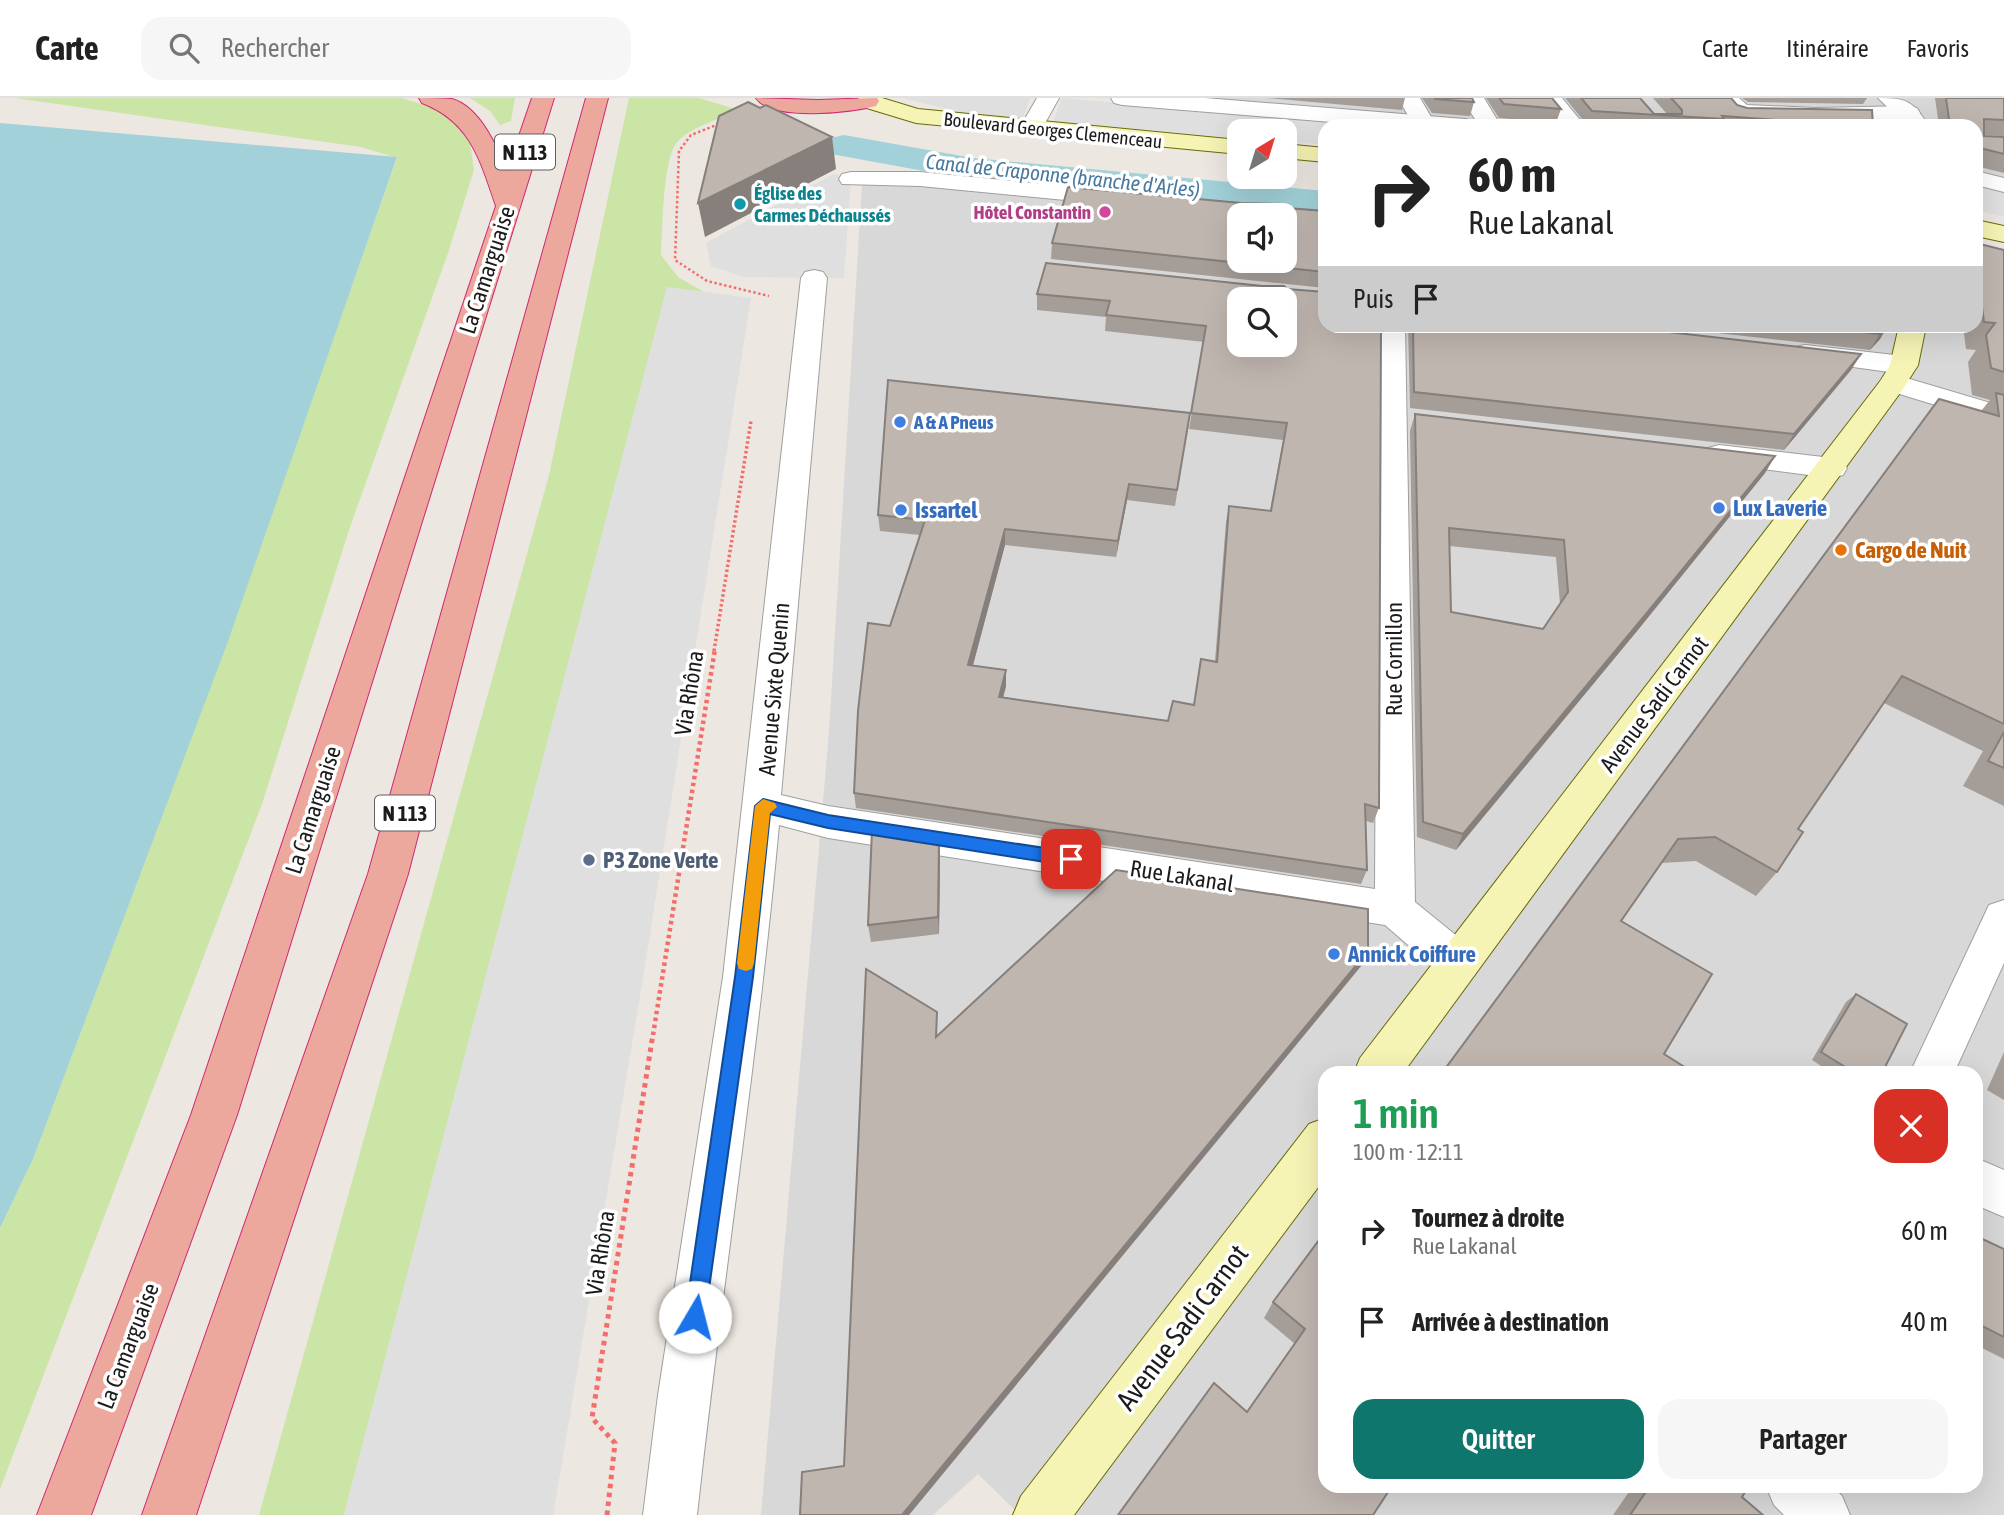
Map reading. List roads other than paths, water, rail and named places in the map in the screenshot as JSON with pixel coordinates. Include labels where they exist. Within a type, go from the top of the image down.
[{"type":"highway","points":[[430,98],[465,116],[477,132],[508,206]]},
{"type":"highway","name":"La Camarguaise","points":[[64,1515],[214,1115],[543,98]]},
{"type":"highway","name":"N 113","points":[[169,1515],[388,874],[597,98]]},
{"type":"highway","points":[[766,98],[826,108],[846,107],[868,101]]},
{"type":"main road","name":"Boulevard Georges Clemenceau","points":[[868,101],[916,116],[1227,146]]},
{"type":"main road","points":[[1297,152],[1318,154]]},
{"type":"main road","points":[[1983,230],[2004,234]]},
{"type":"main road","name":"Avenue Sadi Carnot","points":[[1381,1066],[1832,468],[1899,374],[1910,333]]},
{"type":"main road","name":"Avenue Sadi Carnot","points":[[1040,1515],[1318,1149]]},
{"type":"street","points":[[1031,129],[1048,98]]},
{"type":"street","name":"Boulevard Georges Clemenceau","points":[[1122,98],[1218,102],[1396,119]]},
{"type":"street","points":[[1409,98],[1421,119]]},
{"type":"street","points":[[1473,98],[1486,119]]},
{"type":"street","points":[[1550,98],[1568,119]]},
{"type":"street","points":[[1726,98],[1741,112],[1893,119]]},
{"type":"street","points":[[1889,98],[1912,119]]},
{"type":"street","points":[[851,179],[920,179],[1136,200]]},
{"type":"street","points":[[1983,180],[2004,185]]},
{"type":"street","name":"Avenue Sixte Quenin","points":[[670,1515],[684,1395],[744,977],[814,278]]},
{"type":"street","name":"Rue Cornillon","points":[[1393,333],[1406,419],[1395,909]]},
{"type":"street","points":[[1784,351],[1899,374],[2004,417]]},
{"type":"street","points":[[1695,452],[1832,468]]},
{"type":"street","name":"Rue Lakanal","points":[[763,806],[828,822],[1395,909]]},
{"type":"street","points":[[1395,909],[1459,963]]},
{"type":"street","points":[[1936,1066],[2004,917]]},
{"type":"street","points":[[1983,1184],[2004,1194]]},
{"type":"street","points":[[1800,1493],[1824,1515]]},
{"type":"water","points":[[0,123],[397,157],[227,644],[33,1159],[0,1228]]},
{"type":"waterway","name":"Canal de Craponne (branche d'Arles)","points":[[844,146],[973,169],[1318,201]]},
{"type":"place","name":"Église des Carmes Déchaussés","points":[[740,204]]},
{"type":"place","name":"Hôtel Constantin","points":[[1105,212]]},
{"type":"place","name":"A & A Pneus","points":[[900,422]]},
{"type":"place","name":"Lux Laverie","points":[[1719,508]]},
{"type":"place","name":"Issartel","points":[[901,510]]},
{"type":"place","name":"Cargo de Nuit","points":[[1841,550]]},
{"type":"place","name":"P3 Zone Verte","points":[[589,860]]},
{"type":"place","name":"Annick Coiffure","points":[[1334,954]]}]
